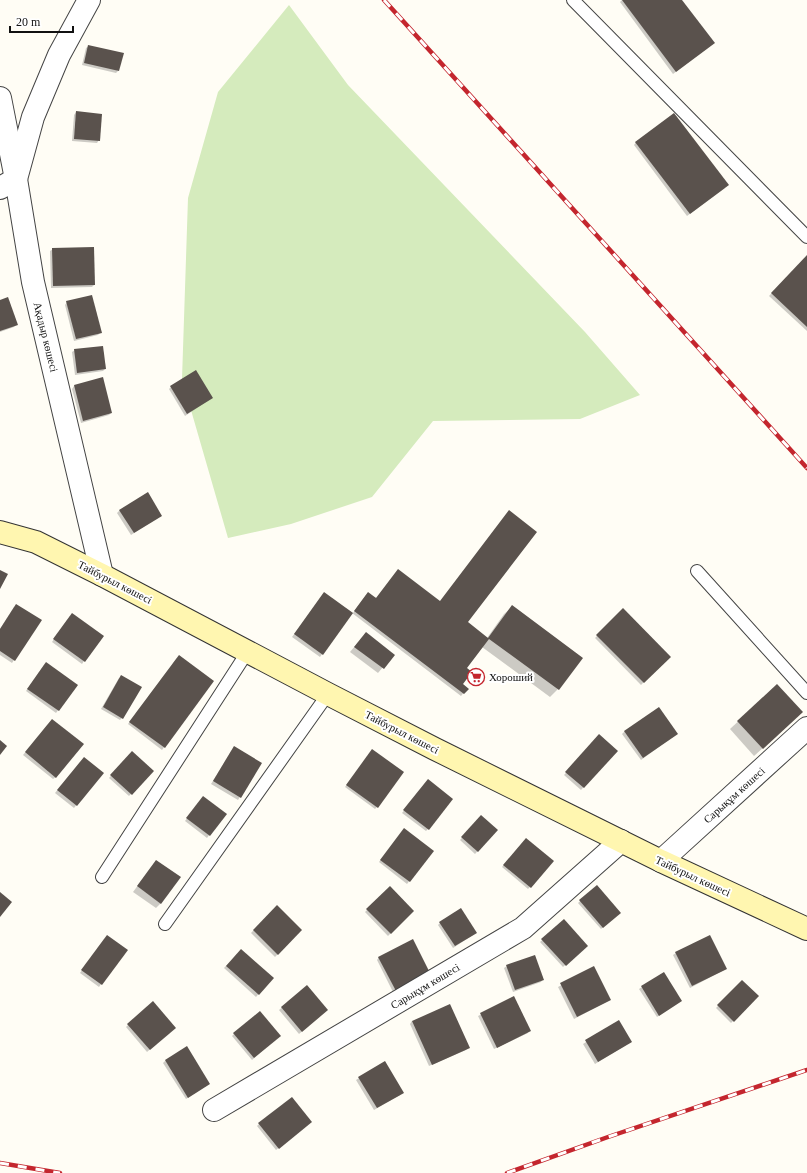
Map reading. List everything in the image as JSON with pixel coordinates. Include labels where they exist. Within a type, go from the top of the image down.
[{"type":"main road","name":"Тайбурыл көшесі","points":[[0,532],[36,542],[102,575],[328,694],[661,861],[807,929]]},
{"type":"street","points":[[8,184],[33,117],[59,55],[89,0]]},
{"type":"street","name":"Ақадыр көшесі","points":[[0,98],[8,184],[33,282],[102,575]]},
{"type":"street","name":"Сарықұм көшесі","points":[[661,861],[807,728]]},
{"type":"street","name":"Сарықұм көшесі","points":[[214,1110],[523,928],[621,841]]},
{"type":"lane","points":[[573,0],[807,237]]},
{"type":"lane","points":[[697,571],[807,693]]},
{"type":"lane","points":[[102,877],[248,651]]},
{"type":"lane","points":[[165,924],[328,694]]},
{"type":"green space","points":[[289,5],[348,85],[585,332],[640,395],[580,419],[433,421],[372,497],[291,524],[228,538],[182,379],[188,198],[218,92]]},
{"type":"building","points":[[622,0],[682,0],[715,43],[676,72]]},
{"type":"building","points":[[88,45],[124,53],[119,71],[84,63]]},
{"type":"building","points":[[76,111],[102,114],[100,141],[74,139]]},
{"type":"building","points":[[674,113],[729,185],[690,214],[635,142]]},
{"type":"building","points":[[94,247],[95,285],[53,286],[52,248]]},
{"type":"building","points":[[807,255],[807,327],[771,293]]},
{"type":"building","points":[[92,295],[102,333],[76,339],[66,301]]},
{"type":"building","points":[[8,297],[18,325],[0,331],[0,300]]},
{"type":"building","points":[[103,346],[106,369],[77,373],[74,349]]},
{"type":"building","points":[[196,370],[213,398],[187,414],[170,386]]},
{"type":"building","points":[[103,377],[112,413],[83,421],[74,385]]},
{"type":"building","points":[[148,492],[162,516],[134,533],[119,510]]},
{"type":"building","points":[[509,510],[537,532],[468,622],[488,638],[512,605],[583,658],[559,690],[489,639],[467,668],[472,672],[463,684],[469,689],[464,694],[354,611],[368,592],[376,598],[398,569],[440,601]]},
{"type":"building","points":[[0,570],[8,574],[0,589]]},
{"type":"building","points":[[324,592],[353,613],[323,655],[294,634]]},
{"type":"building","points":[[16,604],[42,620],[15,661],[0,651],[0,629]]},
{"type":"building","points":[[623,608],[671,657],[644,683],[596,635]]},
{"type":"building","points":[[72,613],[104,636],[85,662],[53,639]]},
{"type":"building","points":[[366,632],[395,655],[384,669],[354,647]]},
{"type":"building","points":[[179,655],[214,681],[165,748],[129,722]]},
{"type":"building","points":[[46,662],[78,685],[59,711],[27,689]]},
{"type":"building","points":[[121,675],[142,687],[123,719],[103,707]]},
{"type":"building","points":[[777,684],[803,712],[763,749],[737,721]]},
{"type":"building","points":[[659,707],[678,734],[643,758],[624,731]]},
{"type":"building","points":[[52,719],[84,744],[56,778],[25,752]]},
{"type":"building","points":[[599,734],[618,751],[584,788],[565,772]]},
{"type":"building","points":[[0,740],[7,746],[0,755]]},
{"type":"building","points":[[234,746],[262,763],[241,798],[213,781]]},
{"type":"building","points":[[372,749],[404,772],[378,808],[346,785]]},
{"type":"building","points":[[132,751],[154,771],[132,795],[110,775]]},
{"type":"building","points":[[84,757],[104,773],[77,806],[57,790]]},
{"type":"building","points":[[428,779],[453,799],[429,830],[403,810]]},
{"type":"building","points":[[203,796],[227,814],[210,836],[186,818]]},
{"type":"building","points":[[481,815],[498,830],[478,852],[461,837]]},
{"type":"building","points":[[404,828],[434,851],[410,882],[380,860]]},
{"type":"building","points":[[526,838],[554,861],[531,888],[503,865]]},
{"type":"building","points":[[156,860],[181,877],[161,904],[137,886]]},
{"type":"building","points":[[597,885],[621,913],[603,928],[579,900]]},
{"type":"building","points":[[390,886],[414,911],[391,934],[366,909]]},
{"type":"building","points":[[0,892],[12,902],[0,917]]},
{"type":"building","points":[[277,905],[302,930],[278,955],[253,930]]},
{"type":"building","points":[[461,908],[477,933],[455,946],[439,922]]},
{"type":"building","points":[[564,919],[588,946],[566,966],[541,939]]},
{"type":"building","points":[[107,935],[128,950],[102,985],[81,970]]},
{"type":"building","points":[[710,935],[727,969],[692,986],[675,952]]},
{"type":"building","points":[[413,939],[430,973],[396,991],[378,957]]},
{"type":"building","points":[[241,949],[274,978],[259,995],[226,966]]},
{"type":"building","points":[[535,955],[544,980],[515,990],[506,965]]},
{"type":"building","points":[[594,966],[611,1000],[577,1017],[560,983]]},
{"type":"building","points":[[664,972],[682,1001],[659,1016],[641,986]]},
{"type":"building","points":[[742,980],[759,996],[734,1022],[717,1005]]},
{"type":"building","points":[[307,985],[328,1010],[302,1032],[281,1007]]},
{"type":"building","points":[[514,996],[531,1031],[497,1048],[480,1013]]},
{"type":"building","points":[[153,1001],[176,1028],[150,1050],[127,1024]]},
{"type":"building","points":[[450,1004],[470,1048],[432,1065],[412,1021]]},
{"type":"building","points":[[260,1011],[281,1036],[254,1058],[233,1033]]},
{"type":"building","points":[[619,1020],[632,1042],[598,1062],[585,1040]]},
{"type":"building","points":[[187,1046],[210,1084],[188,1098],[165,1060]]},
{"type":"building","points":[[385,1061],[404,1093],[377,1108],[358,1077]]},
{"type":"building","points":[[292,1097],[312,1122],[279,1149],[258,1123]]},
{"type":"railway","points":[[384,0],[807,468]]},
{"type":"railway","points":[[507,1173],[608,1137],[807,1070]]},
{"type":"railway","points":[[0,1163],[60,1173]]},
{"type":"place","name":"Хороший","points":[[476,677]]}]
